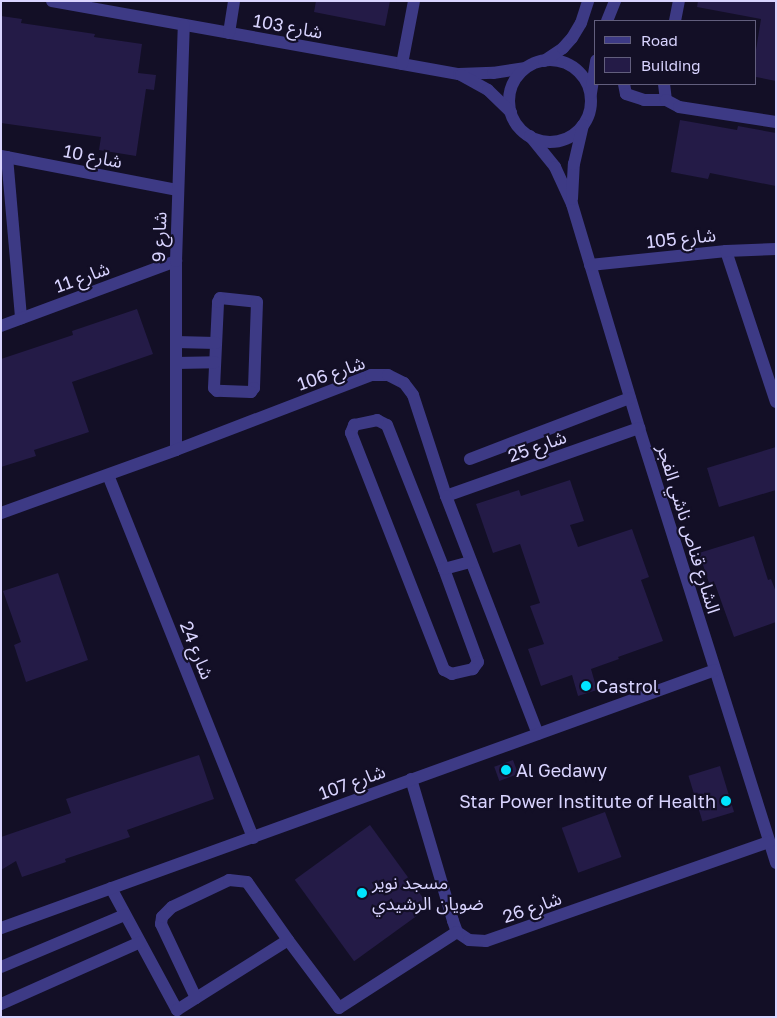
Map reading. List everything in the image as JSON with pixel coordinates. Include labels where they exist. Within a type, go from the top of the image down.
[{"type":"street","name":"شارع 103","points":[[52,1],[459,74],[493,73],[526,68]]},
{"type":"street","points":[[229,33],[234,1]]},
{"type":"street","points":[[402,64],[414,1]]},
{"type":"street","points":[[588,1],[581,24],[563,48],[544,60],[526,68],[517,77],[511,88],[511,112],[518,126],[530,136],[541,141],[553,142],[575,133],[583,125],[589,113],[594,76]]},
{"type":"street","points":[[607,20],[615,1]]},
{"type":"street","points":[[675,20],[679,1]]},
{"type":"street","name":"شارع 9","points":[[176,450],[176,261],[184,25]]},
{"type":"street","points":[[544,60],[556,60],[577,70],[589,89],[591,100]]},
{"type":"street","name":"شارع 103","points":[[459,74],[488,90],[511,112]]},
{"type":"street","points":[[624,85],[626,94],[644,100],[666,100],[678,107],[776,122]]},
{"type":"street","points":[[664,85],[666,100]]},
{"type":"street","name":"الشارع قناص ناشي الفجر","points":[[572,204],[574,164],[583,125]]},
{"type":"street","name":"الشارع قناص ناشي الفجر","points":[[530,136],[555,167],[572,204],[639,428],[776,863]]},
{"type":"street","points":[[4,157],[21,318]]},
{"type":"street","name":"شارع 10","points":[[4,157],[178,190]]},
{"type":"street","name":"شارع 105","points":[[590,265],[726,251],[776,249]]},
{"type":"street","points":[[726,251],[776,402]]},
{"type":"street","name":"شارع 11","points":[[1,326],[176,261]]},
{"type":"street","points":[[218,299],[257,302],[253,391],[217,391],[214,388],[215,362],[218,299]]},
{"type":"street","points":[[176,342],[216,343]]},
{"type":"street","points":[[176,362],[215,362]]},
{"type":"street","name":"شارع 106","points":[[1,513],[176,450],[371,375],[388,376],[404,383],[413,395],[446,496],[538,734]]},
{"type":"street","points":[[470,459],[630,398]]},
{"type":"street","points":[[377,420],[388,425],[444,569],[478,662],[473,669],[452,674],[444,670],[351,434],[354,425],[377,420]]},
{"type":"street","name":"شارع 25","points":[[446,496],[639,428]]},
{"type":"street","name":"شارع 24","points":[[108,475],[253,838]]},
{"type":"street","points":[[444,569],[472,562]]},
{"type":"street","name":"شارع 107","points":[[1,928],[715,670]]},
{"type":"street","points":[[196,998],[161,924],[162,916],[172,908],[229,880],[247,882],[339,1008],[457,932],[411,780]]},
{"type":"street","name":"شارع 26","points":[[457,932],[469,940],[486,941],[769,842]]},
{"type":"street","points":[[111,888],[177,1010],[288,940]]},
{"type":"street","points":[[1,967],[126,915]]},
{"type":"street","points":[[1,1004],[140,942]]},
{"type":"building","points":[[316,1],[390,1],[385,26],[314,12]]},
{"type":"building","points":[[698,1],[776,1],[776,81],[757,77],[757,44],[761,19],[697,7]]},
{"type":"building","points":[[1,16],[22,19],[21,23],[95,34],[94,37],[142,44],[138,73],[156,75],[154,90],[146,89],[136,156],[99,150],[101,137],[1,123]]},
{"type":"building","points":[[680,120],[737,130],[738,126],[776,133],[776,186],[710,173],[708,179],[671,172]]},
{"type":"building","points":[[137,309],[153,354],[72,382],[89,432],[34,450],[36,456],[1,467],[1,359],[73,335],[72,331]]},
{"type":"building","points":[[776,447],[776,490],[719,507],[707,468]]},
{"type":"building","points":[[570,480],[584,521],[570,525],[578,547],[632,529],[649,577],[641,580],[663,641],[591,669],[597,690],[578,696],[572,675],[541,686],[528,649],[544,644],[530,606],[540,603],[520,544],[493,553],[476,504],[519,490],[521,496]]},
{"type":"building","points":[[754,536],[768,580],[771,579],[776,592],[776,622],[734,637],[715,584],[710,586],[699,553]]},
{"type":"building","points":[[58,573],[88,660],[26,682],[14,645],[21,642],[3,591]]},
{"type":"building","points":[[199,755],[214,799],[127,830],[130,837],[65,859],[66,862],[22,877],[16,861],[1,870],[1,837],[71,813],[66,799]]},
{"type":"building","name":"Al Gedawy","points":[[513,760],[518,774],[499,781],[494,767]]},
{"type":"building","points":[[720,766],[734,812],[702,822],[688,776]]},
{"type":"building","points":[[605,812],[621,857],[578,873],[562,828]]},
{"type":"building","name":"مسجد نوير ضويان الرشيدي","points":[[370,825],[429,907],[354,961],[295,880]]},
{"type":"place","name":"Castrol","points":[[586,686]]},
{"type":"place","name":"Al Gedawy","points":[[506,770]]},
{"type":"place","name":"Star Power Institute of Health","points":[[726,801]]},
{"type":"place","name":"مسجد نوير ضويان الرشيدي","points":[[362,893]]}]
